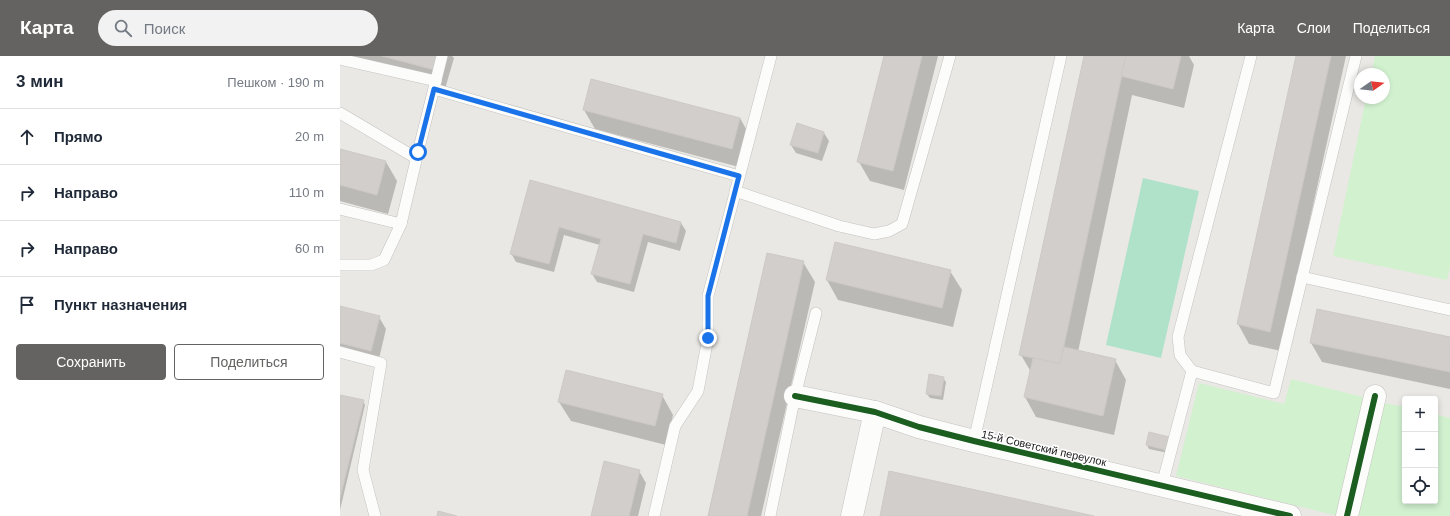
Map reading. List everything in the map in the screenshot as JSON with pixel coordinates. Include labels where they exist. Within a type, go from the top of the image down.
[{"type":"street","name":"15-й Советский переулок","points":[[795,396],[875,412],[974,441],[1290,516]]},
{"type":"street","points":[[1347,516],[1375,396]]},
{"type":"street","points":[[852,516],[875,412]]},
{"type":"lane","points":[[340,265],[372,265],[384,260],[402,224],[416,158],[442,56]]},
{"type":"lane","points":[[654,516],[675,426],[698,391],[708,338],[708,296],[771,56]]},
{"type":"lane","points":[[735,191],[839,226],[874,234],[889,231],[902,224],[950,56]]},
{"type":"lane","points":[[974,441],[1062,56]]},
{"type":"lane","points":[[1251,56],[1178,337],[1180,355],[1192,370],[1274,393],[1356,56]]},
{"type":"lane","points":[[340,59],[434,85],[739,176]]},
{"type":"lane","points":[[340,113],[416,158]]},
{"type":"lane","points":[[340,208],[402,224]]},
{"type":"lane","points":[[1302,277],[1450,310]]},
{"type":"lane","points":[[770,516],[795,396],[816,313]]},
{"type":"lane","points":[[340,352],[381,363],[364,470],[375,516]]},
{"type":"lane","points":[[1162,485],[1192,370]]},
{"type":"green space","points":[[1375,56],[1450,56],[1450,267],[1447,280],[1333,256],[1365,104],[1390,104],[1390,68],[1372,68]]},
{"type":"green space","points":[[1143,178],[1199,191],[1161,358],[1106,345]]},
{"type":"green space","points":[[1291,379],[1367,398],[1338,516],[1176,476],[1199,383],[1284,404]]},
{"type":"green space","points":[[1384,403],[1402,406],[1402,504],[1438,504],[1438,415],[1450,418],[1450,516],[1358,516]]},
{"type":"building","points":[[382,56],[438,56],[435,70]]},
{"type":"building","points":[[884,56],[922,56],[893,171],[857,162]]},
{"type":"building","points":[[1084,56],[1126,56],[1060,364],[1019,355]]},
{"type":"building","points":[[1126,56],[1181,56],[1173,89],[1121,76]]},
{"type":"building","points":[[1296,56],[1331,56],[1270,332],[1237,324]]},
{"type":"building","points":[[591,79],[740,118],[732,149],[583,110]]},
{"type":"building","points":[[797,123],[824,132],[818,153],[790,145]]},
{"type":"building","points":[[340,149],[386,161],[377,195],[340,185]]},
{"type":"building","points":[[530,180],[681,222],[676,243],[643,234],[630,284],[591,274],[601,239],[559,227],[549,264],[510,254]]},
{"type":"building","points":[[835,242],[951,270],[942,308],[826,280]]},
{"type":"building","points":[[767,253],[804,261],[747,516],[708,516]]},
{"type":"building","points":[[340,306],[380,316],[371,351],[340,343]]},
{"type":"building","points":[[1317,309],[1450,337],[1450,372],[1310,343]]},
{"type":"building","points":[[1064,347],[1116,359],[1103,416],[1024,397],[1033,358],[1060,364]]},
{"type":"building","points":[[566,370],[663,394],[655,426],[558,402]]},
{"type":"building","points":[[929,374],[944,377],[941,396],[926,394]]},
{"type":"building","points":[[340,395],[364,400],[340,498]]},
{"type":"building","points":[[1149,432],[1169,437],[1166,450],[1146,445]]},
{"type":"building","points":[[604,461],[640,470],[629,516],[591,516]]},
{"type":"building","points":[[889,471],[1094,516],[880,516]]},
{"type":"building","points":[[438,511],[457,516],[437,516]]},
{"type":"cycle path","points":[[795,396],[875,412],[919,427],[974,441],[1290,516]]},
{"type":"cycle path","points":[[1347,516],[1375,396]]},
{"type":"route","points":[[418,152],[434,89],[739,176],[708,296],[708,338]]}]
